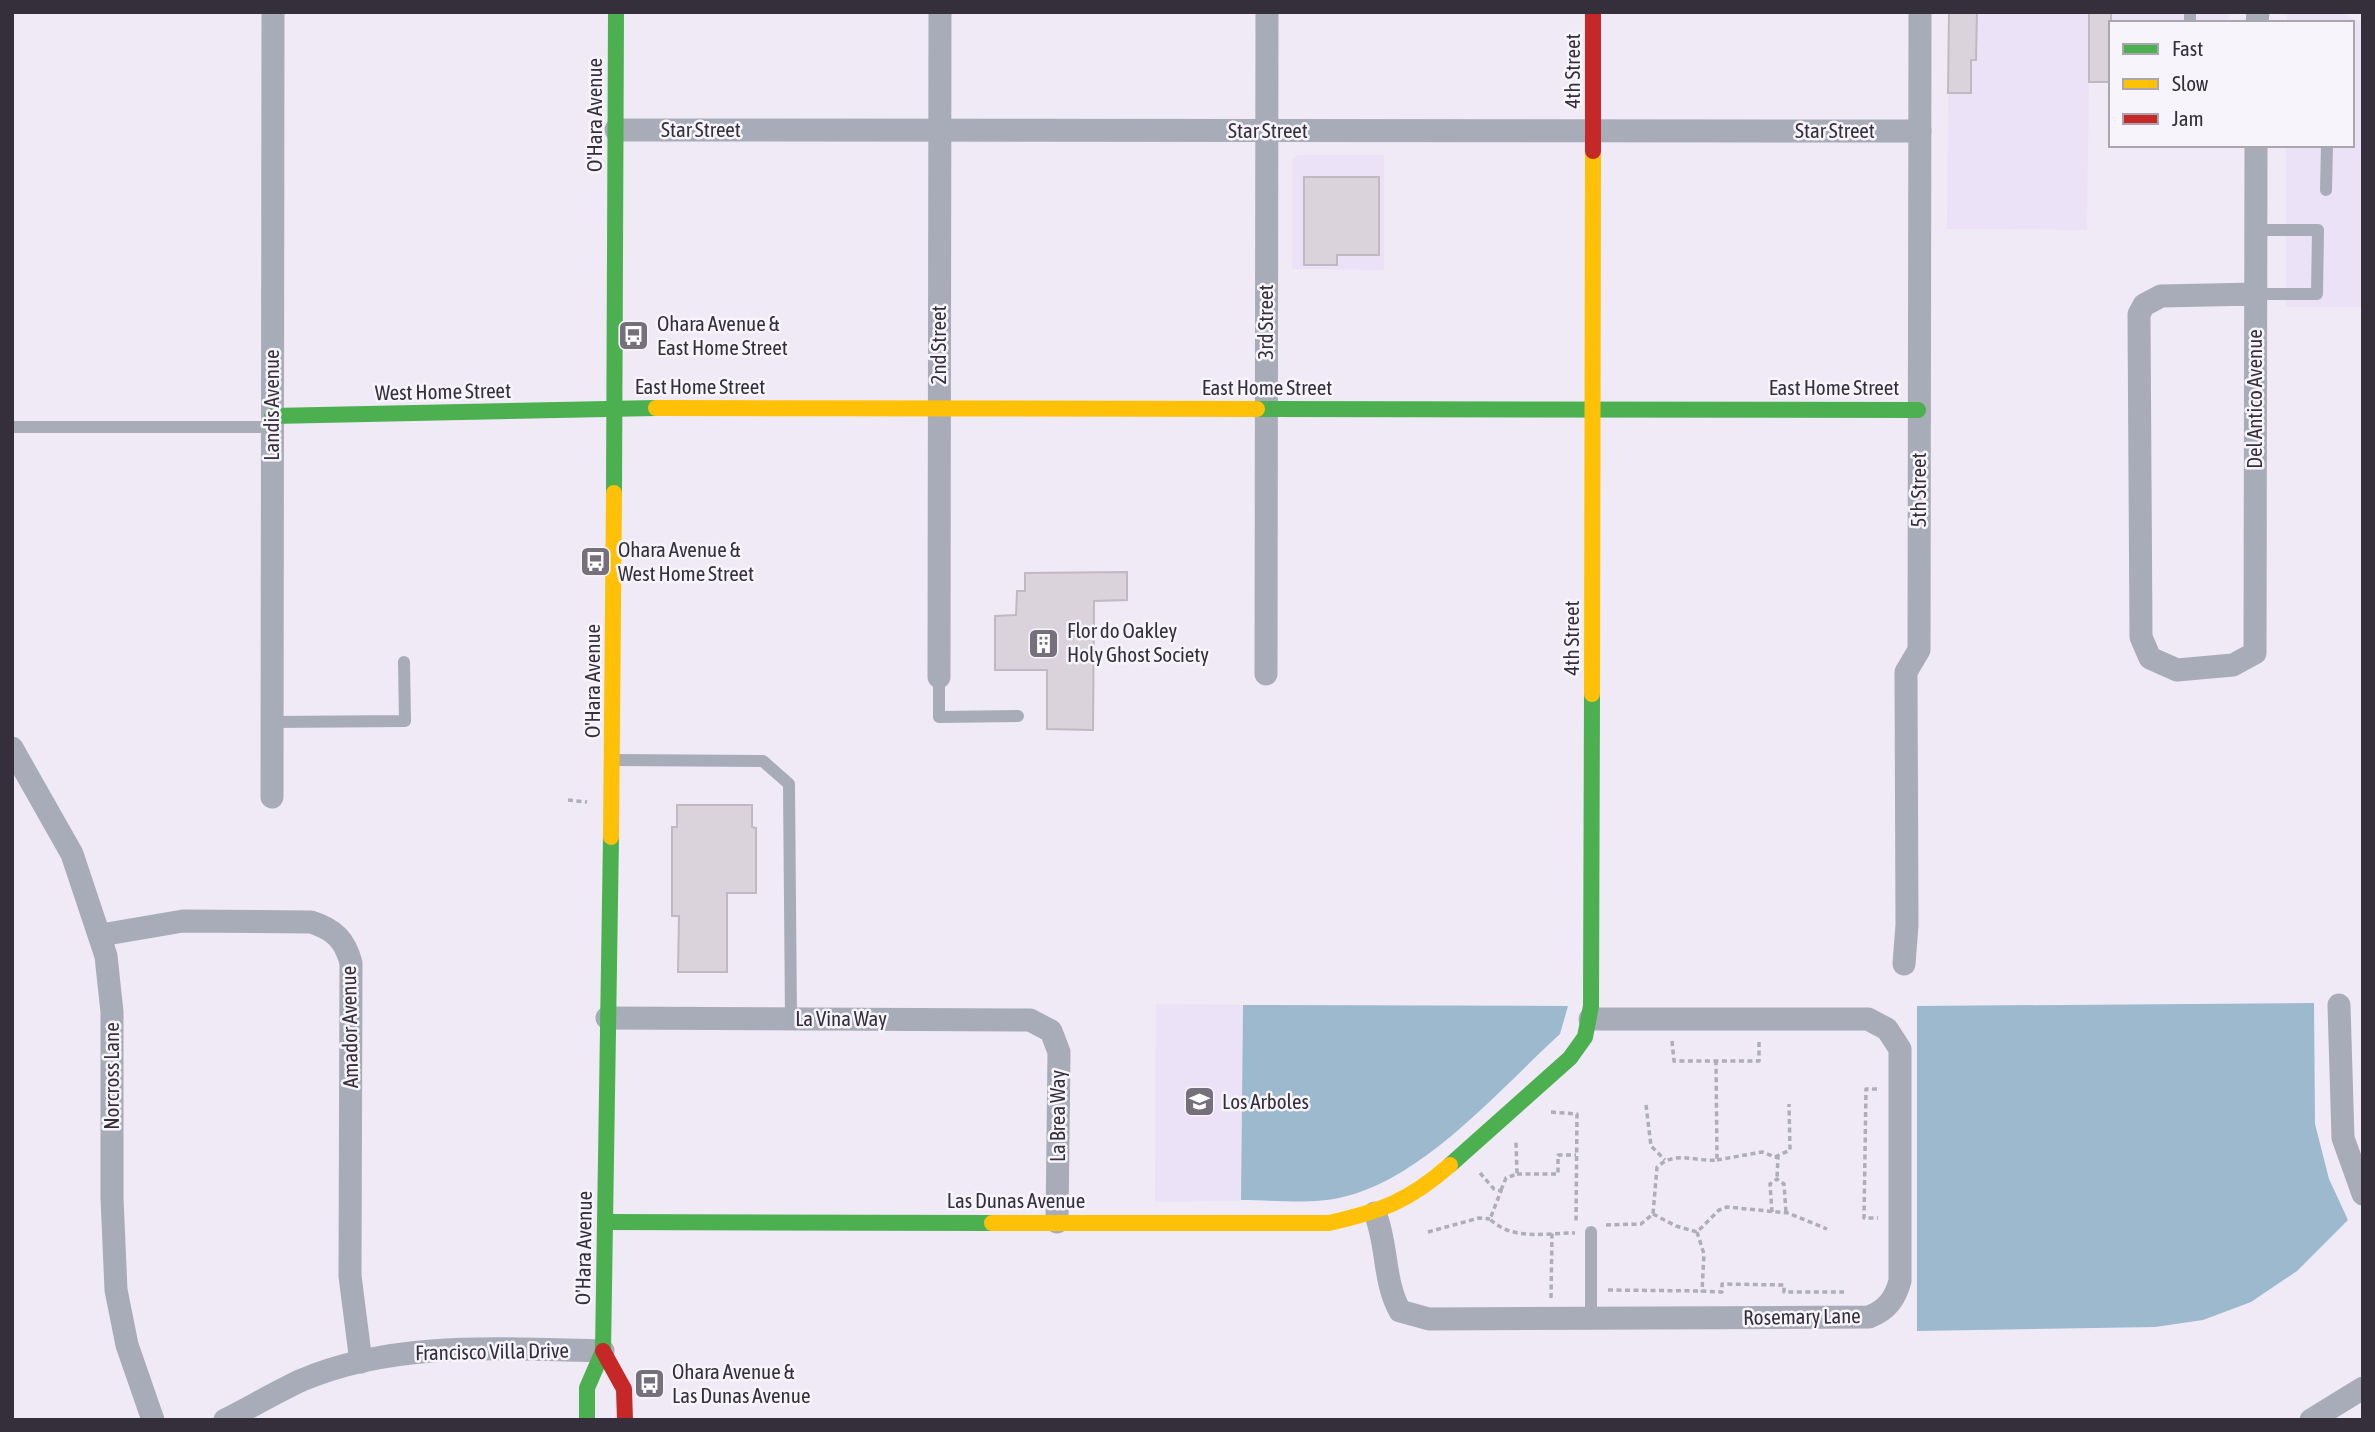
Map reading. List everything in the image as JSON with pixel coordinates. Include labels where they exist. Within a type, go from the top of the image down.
[{"type":"street","name":"Landis Avenue","points":[[272,797],[273,12]]},
{"type":"street","name":"O'Hara Avenue","points":[[587,1420],[587,1388],[603,1351],[607,1222],[607,1018],[613,760],[616,12]]},
{"type":"street","name":"2nd Street","points":[[939,677],[940,12]]},
{"type":"street","name":"3rd Street","points":[[1266,674],[1267,12]]},
{"type":"street","name":"4th Street","points":[[1420,1191],[1570,1058],[1586,1037],[1590,1019],[1594,409],[1593,12]]},
{"type":"street","name":"5th Street","points":[[1904,964],[1907,925],[1906,672],[1919,650],[1920,12]]},
{"type":"street","name":"Star Street","points":[[616,130],[1920,131]]},
{"type":"street","name":"Del Antico Avenue","points":[[2256,147],[2256,294],[2255,653],[2234,665],[2178,670],[2150,658],[2141,637],[2139,314],[2144,305],[2161,296],[2256,294]]},
{"type":"street","name":"West Home Street","points":[[272,421],[615,408]]},
{"type":"street","name":"East Home Street","points":[[615,408],[1918,410]]},
{"type":"street","name":"Norcross Lane","points":[[12,748],[72,854],[101,935],[112,1012],[112,1198],[116,1290],[127,1345],[153,1420]]},
{"type":"street","name":"Amador Avenue","points":[[101,935],[183,921],[311,922],[328,927],[347,949],[351,963],[350,1276],[361,1362]]},
{"type":"street","points":[[2339,1005],[2343,1138],[2363,1194]]},
{"type":"street","name":"La Vina Way","points":[[607,1018],[1030,1020],[1051,1031],[1059,1052]]},
{"type":"street","name":"Rosemary Lane","points":[[1375,1213],[1384,1236],[1391,1295],[1400,1311],[1429,1319],[1869,1317],[1882,1312],[1896,1296],[1900,1281],[1900,1049],[1887,1029],[1868,1020],[1590,1019]]},
{"type":"street","name":"La Brea Way","points":[[1058,1222],[1059,1052]]},
{"type":"street","name":"Las Dunas Avenue","points":[[607,1222],[1329,1223],[1375,1213],[1420,1191]]},
{"type":"street","name":"Francisco Villa Drive","points":[[225,1420],[302,1380],[361,1362],[464,1349],[603,1351]]},
{"type":"street","points":[[603,1351],[624,1389],[625,1420]]},
{"type":"street","points":[[2311,1420],[2363,1388]]},
{"type":"lane","points":[[2326,190],[2327,147]]},
{"type":"lane","points":[[2256,230],[2318,230],[2317,294],[2256,294]]},
{"type":"lane","points":[[12,427],[272,421]]},
{"type":"lane","points":[[272,722],[405,721],[404,662]]},
{"type":"lane","points":[[939,677],[939,717],[1018,716]]},
{"type":"lane","points":[[613,760],[763,761],[789,784],[791,1019]]},
{"type":"lane","points":[[1591,1318],[1593,1227]]},
{"type":"path","points":[[568,800],[591,799]]},
{"type":"path","points":[[1669,1038],[1674,1042],[1674,1061],[1759,1061],[1759,1041],[1765,1038]]},
{"type":"path","points":[[1716,1061],[1717,1160]]},
{"type":"path","points":[[1900,1090],[1866,1090],[1864,1218],[1900,1219]]},
{"type":"path","points":[[1774,1157],[1790,1150],[1789,1104]]},
{"type":"path","points":[[1646,1105],[1651,1146],[1665,1160]]},
{"type":"path","points":[[1428,1232],[1479,1218],[1490,1219],[1508,1233],[1576,1233],[1577,1114],[1556,1114],[1549,1107]]},
{"type":"path","points":[[1511,1140],[1518,1146],[1517,1174]]},
{"type":"path","points":[[1576,1225],[1593,1227],[1641,1224],[1653,1214],[1657,1167],[1675,1156],[1717,1160],[1762,1152],[1778,1158],[1777,1179],[1770,1184],[1772,1212]]},
{"type":"path","points":[[1490,1219],[1506,1178],[1517,1174],[1558,1174],[1558,1155],[1576,1155]]},
{"type":"path","points":[[1476,1169],[1494,1189],[1501,1191]]},
{"type":"path","points":[[1777,1179],[1784,1184],[1786,1213]]},
{"type":"path","points":[[1697,1232],[1719,1210],[1727,1207],[1786,1213],[1827,1229]]},
{"type":"path","points":[[1653,1214],[1676,1226],[1697,1232]]},
{"type":"path","points":[[1697,1232],[1704,1254],[1702,1291]]},
{"type":"path","points":[[1551,1301],[1552,1233]]},
{"type":"path","points":[[1601,1290],[1722,1292],[1722,1284],[1784,1285],[1784,1292],[1844,1292]]},
{"type":"shaded area","points":[[1949,12],[2229,12],[2229,21],[2109,21],[2109,28],[2089,82],[2087,230],[1947,229]]},
{"type":"shaded area","points":[[2287,12],[2338,12],[2363,23],[2363,307],[2286,307],[2286,147],[2354,147],[2354,21],[2287,21]]},
{"type":"shaded area","points":[[1298,155],[1384,155],[1384,270],[1292,269],[1292,159]]},
{"type":"shaded area","name":"Los Arboles","points":[[1156,1004],[1243,1005],[1241,1201],[1155,1202]]},
{"type":"water","points":[[2314,1003],[2315,1124],[2329,1179],[2348,1220],[2297,1271],[2251,1302],[2203,1320],[2155,1327],[1917,1331],[1917,1006]]},
{"type":"water","points":[[1243,1005],[1568,1006],[1560,1034],[1486,1105],[1431,1152],[1402,1172],[1373,1187],[1343,1197],[1292,1202],[1241,1200]]},
{"type":"building","points":[[1949,12],[1977,12],[1976,60],[1971,60],[1971,93],[1948,93]]},
{"type":"building","points":[[2089,12],[2111,12],[2109,82],[2089,82]]},
{"type":"building","points":[[1304,177],[1379,177],[1379,255],[1337,255],[1337,265],[1304,265]]},
{"type":"building","name":"Flor do Oakley Holy Ghost Society","points":[[1127,572],[1127,600],[1094,601],[1093,730],[1047,729],[1047,670],[995,670],[995,616],[1016,615],[1017,591],[1025,591],[1025,573]]},
{"type":"building","points":[[677,805],[752,805],[752,827],[756,828],[756,893],[727,893],[727,972],[678,972],[679,916],[672,916],[672,827],[677,827]]},
{"type":"traffic: fast","points":[[614,493],[616,12]]},
{"type":"traffic: fast","points":[[272,416],[656,408]]},
{"type":"traffic: fast","points":[[1257,409],[1918,410]]},
{"type":"traffic: fast","points":[[1450,1165],[1570,1058],[1585,1037],[1591,1006],[1592,694]]},
{"type":"traffic: fast","points":[[587,1420],[587,1388],[603,1351],[611,837]]},
{"type":"traffic: fast","points":[[607,1222],[992,1223]]},
{"type":"traffic: slow","points":[[1592,694],[1593,151]]},
{"type":"traffic: slow","points":[[656,408],[1257,409]]},
{"type":"traffic: slow","points":[[611,837],[614,493]]},
{"type":"traffic: slow","points":[[992,1223],[1329,1223],[1394,1203],[1421,1188],[1450,1165]]},
{"type":"traffic: jam","points":[[1593,12],[1593,151]]},
{"type":"traffic: jam","points":[[603,1351],[624,1389],[625,1420]]},
{"type":"place","name":"Ohara Avenue & East Home Street","points":[[634,336]]},
{"type":"place","name":"Ohara Avenue & West Home Street","points":[[595,562]]},
{"type":"place","name":"Flor do Oakley Holy Ghost Society","points":[[1044,643]]},
{"type":"place","name":"Los Arboles","points":[[1199,1102]]},
{"type":"place","name":"Ohara Avenue & Las Dunas Avenue","points":[[649,1384]]}]
